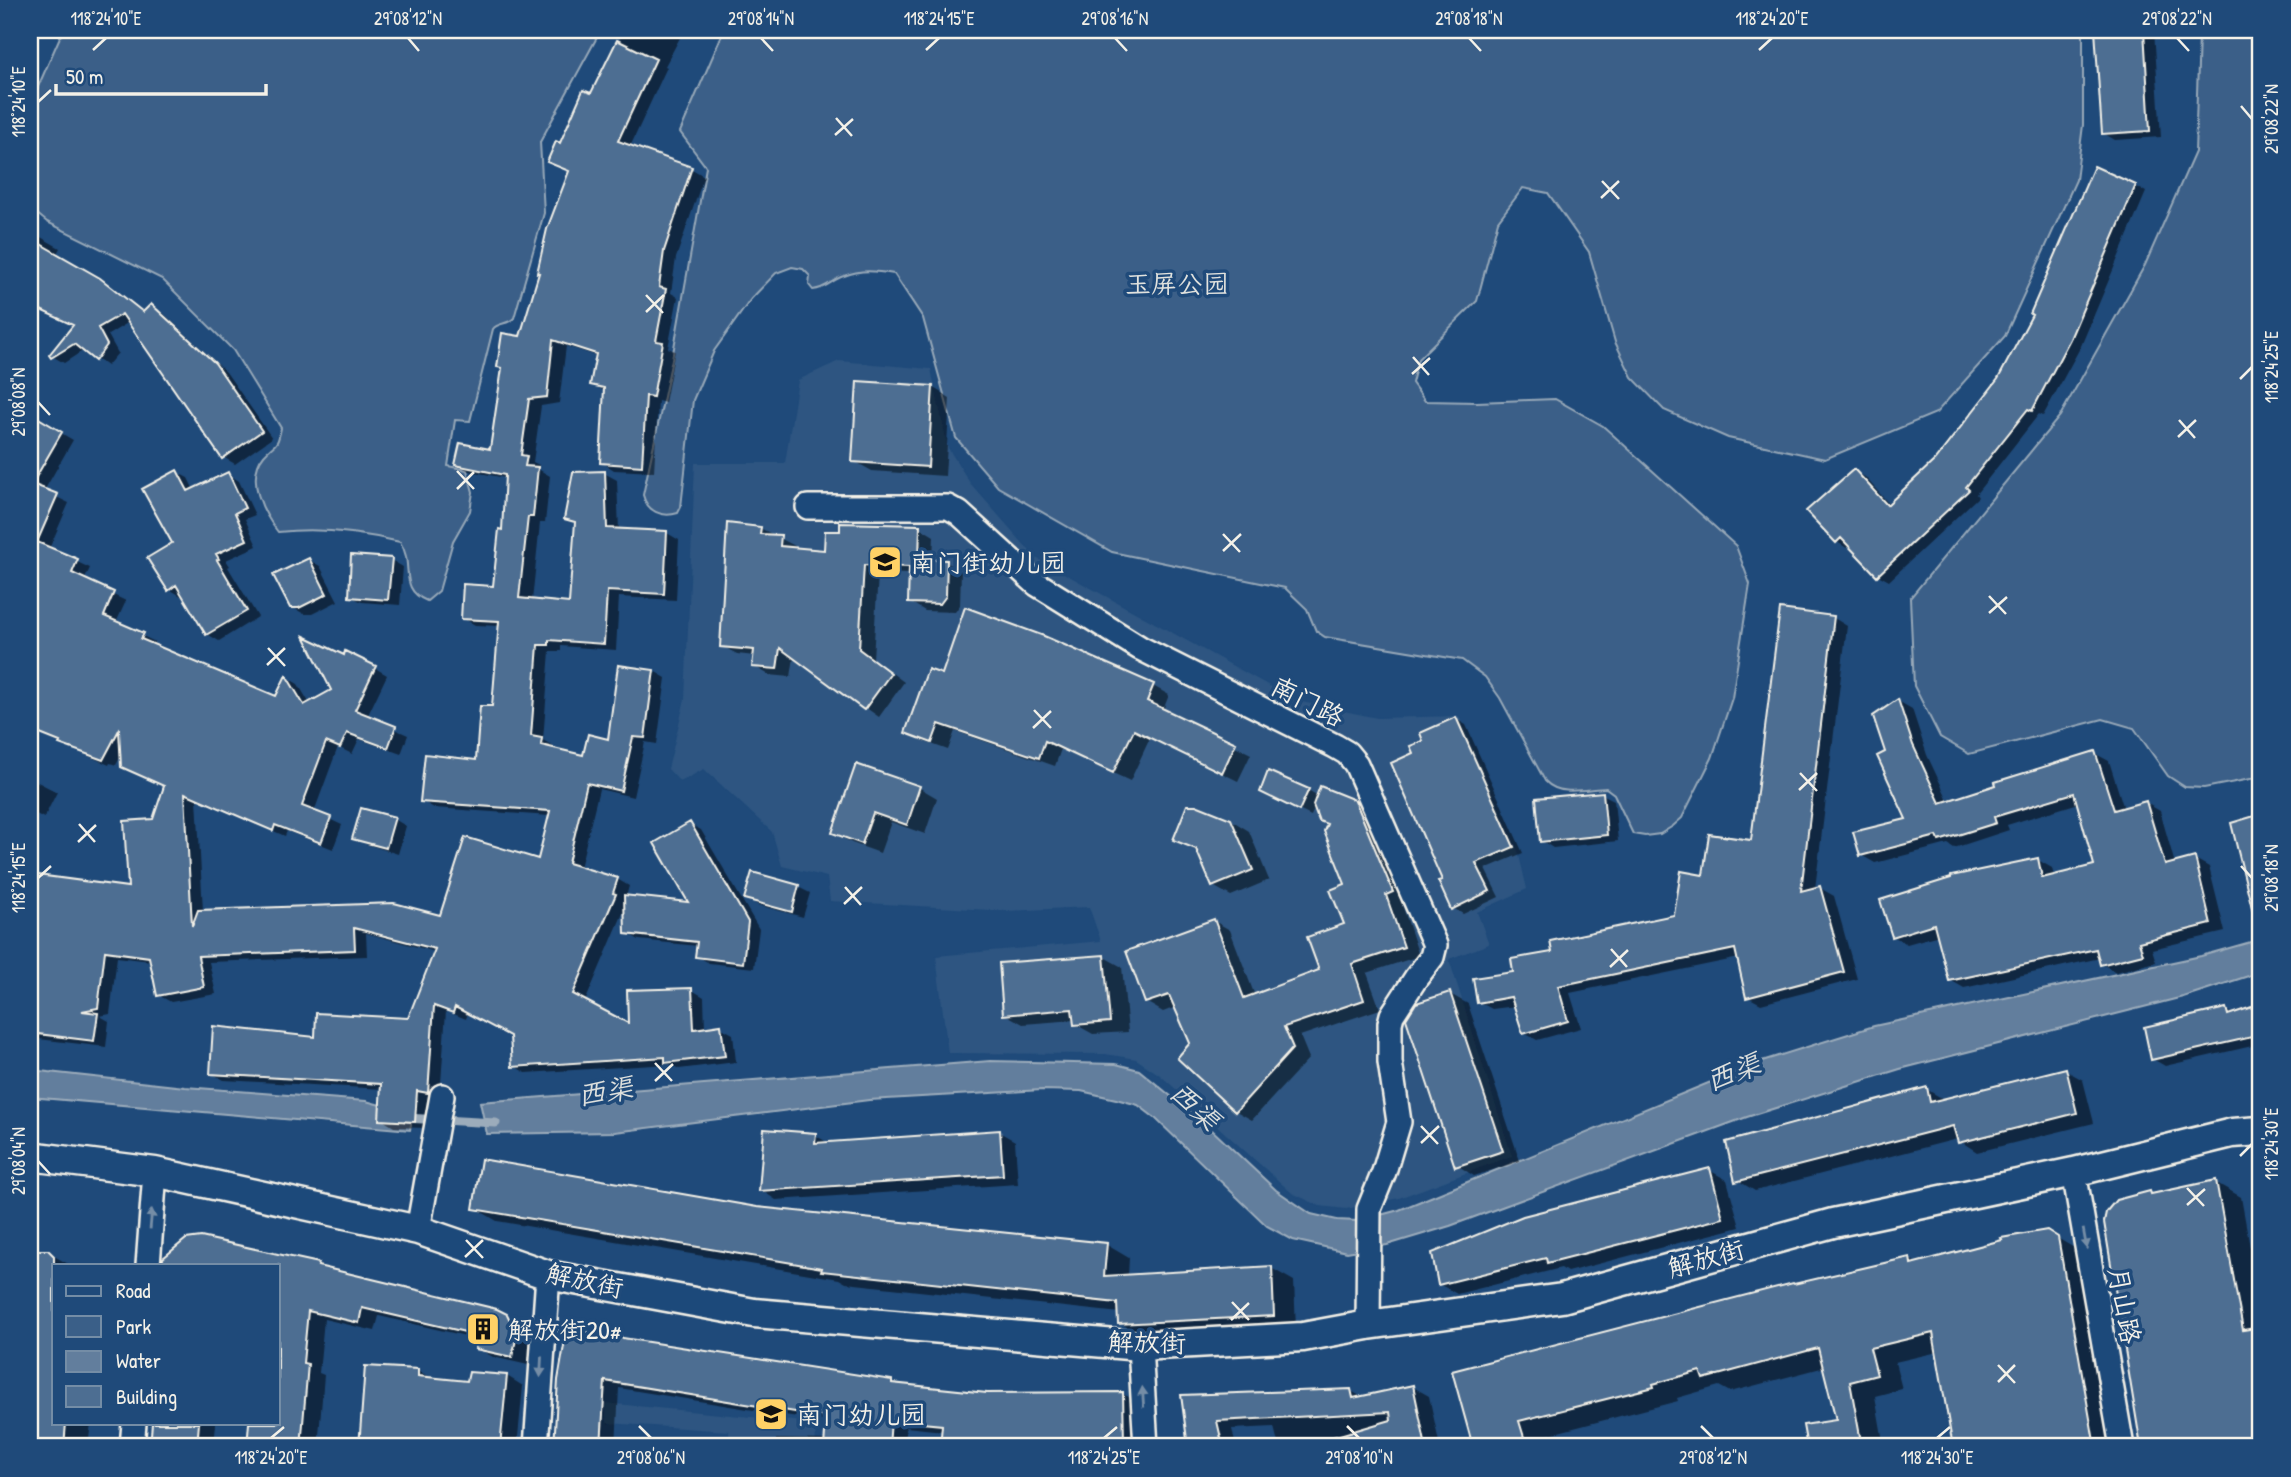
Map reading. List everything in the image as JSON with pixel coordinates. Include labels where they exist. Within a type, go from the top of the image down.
[{"type":"street","name":"南门路","points":[[808,507],[948,507],[959,513],[1038,584],[1140,648],[1335,746],[1347,753],[1356,764],[1436,944],[1432,957],[1392,1015],[1390,1023],[1390,1062],[1399,1122],[1384,1172],[1369,1209],[1368,1325]]},
{"type":"street","points":[[418,1230],[442,1096]]},
{"type":"street","name":"解放街","points":[[30,1156],[155,1172],[418,1230],[548,1275],[754,1313],[1140,1346],[1303,1337],[1368,1325],[1562,1298],[1833,1223],[2074,1172],[2232,1133],[2261,1131]]},
{"type":"street","points":[[148,1264],[155,1172]]},
{"type":"street","name":"月山路","points":[[2074,1172],[2122,1447]]},
{"type":"street","points":[[536,1447],[548,1275]]},
{"type":"street","points":[[1140,1346],[1146,1447]]},
{"type":"street","points":[[132,1447],[134,1424]]},
{"type":"shaded area","points":[[839,361],[931,369],[948,448],[970,483],[1036,558],[1297,701],[1377,718],[1459,716],[1518,851],[1527,889],[1477,912],[1489,944],[1449,959],[1512,1156],[1399,1198],[1346,1209],[1320,1206],[1292,1193],[1160,1075],[1136,1059],[1105,1054],[948,1053],[936,956],[1101,941],[1089,907],[1008,911],[830,901],[827,877],[782,866],[772,832],[704,769],[680,782],[668,769],[685,699],[695,463],[785,463],[798,380]]},
{"type":"shaded area","points":[[605,1403],[815,1423],[816,1447],[730,1447],[729,1431],[607,1423]]},
{"type":"green space","points":[[63,30],[601,30],[540,142],[544,213],[514,318],[493,329],[470,421],[455,420],[448,466],[467,470],[473,492],[470,511],[453,541],[439,591],[427,601],[412,590],[400,542],[339,531],[278,532],[258,495],[256,474],[264,455],[277,442],[281,428],[233,350],[162,279],[47,222],[30,208],[30,105]]},
{"type":"green space","name":"玉屏公园","points":[[724,30],[2083,30],[2083,125],[2076,180],[2005,336],[1936,413],[1825,459],[1728,438],[1664,410],[1632,377],[1615,342],[1589,252],[1548,193],[1523,188],[1498,221],[1477,301],[1418,359],[1412,383],[1425,401],[1555,399],[1603,426],[1736,546],[1750,584],[1732,698],[1712,758],[1682,818],[1660,834],[1645,836],[1633,834],[1614,794],[1606,788],[1565,791],[1545,781],[1500,698],[1485,677],[1462,660],[1325,637],[1316,631],[1307,609],[1285,588],[1112,552],[998,487],[956,438],[923,318],[894,274],[856,272],[813,290],[809,285],[810,276],[803,269],[792,267],[776,273],[751,299],[714,351],[693,400],[681,507],[678,513],[666,515],[651,509],[643,495],[672,359],[706,167],[680,132]]},
{"type":"green space","points":[[2197,30],[2261,30],[2261,777],[2204,788],[2185,787],[2168,776],[2134,728],[2103,719],[1969,754],[1940,737],[1914,686],[1910,598],[2060,416],[2145,265],[2195,152]]},
{"type":"water","points":[[2261,939],[2261,972],[2183,997],[1900,1069],[1747,1117],[1450,1226],[1387,1245],[1347,1252],[1293,1240],[1267,1226],[1155,1118],[1138,1105],[1081,1091],[1042,1090],[869,1100],[615,1132],[487,1134],[480,1102],[990,1061],[1116,1064],[1139,1070],[1211,1129],[1276,1190],[1311,1214],[1337,1220],[1358,1221],[1399,1210],[1762,1061],[1874,1026],[2201,956]]},
{"type":"water","points":[[30,1070],[185,1087],[366,1101],[413,1114],[410,1130],[30,1097]]},
{"type":"building","points":[[2095,30],[2144,30],[2150,131],[2102,134]]},
{"type":"building","points":[[617,40],[656,59],[618,141],[692,167],[664,251],[659,287],[666,289],[656,341],[663,342],[653,397],[646,396],[642,466],[600,463],[604,388],[590,385],[596,354],[553,340],[547,397],[529,399],[521,455],[527,456],[525,466],[538,467],[533,517],[528,517],[519,598],[569,603],[575,522],[564,519],[573,472],[605,471],[607,528],[667,531],[664,594],[607,591],[604,644],[549,640],[549,645],[538,645],[531,736],[542,738],[541,745],[583,755],[588,734],[608,739],[618,665],[654,670],[645,738],[633,737],[621,791],[587,783],[568,863],[618,878],[613,893],[616,894],[573,994],[628,1023],[627,990],[692,988],[694,1029],[721,1025],[725,1056],[665,1063],[665,1057],[512,1067],[510,1036],[455,1007],[453,1013],[434,1006],[428,1093],[417,1091],[415,1122],[379,1120],[381,1084],[210,1074],[213,1026],[315,1037],[316,1013],[408,1018],[435,949],[354,928],[355,950],[198,956],[204,987],[157,996],[149,957],[105,951],[98,1008],[82,1011],[98,1013],[94,1041],[30,1033],[30,874],[128,887],[124,821],[153,819],[164,786],[121,767],[119,730],[103,760],[30,730],[30,413],[62,432],[32,484],[58,494],[37,542],[78,559],[72,573],[114,592],[104,616],[144,633],[141,639],[276,696],[286,675],[304,705],[331,690],[304,636],[344,655],[345,651],[376,666],[355,710],[396,726],[388,748],[347,733],[340,748],[326,742],[302,806],[331,817],[321,843],[275,825],[273,831],[185,793],[192,926],[198,910],[394,903],[440,915],[465,837],[538,859],[550,811],[420,802],[425,754],[476,760],[480,706],[492,706],[499,621],[461,619],[463,584],[493,586],[499,529],[502,530],[505,475],[455,465],[460,443],[490,449],[502,368],[497,367],[502,333],[520,336],[539,273],[547,229],[569,171],[547,162],[556,141],[560,143],[583,90],[591,93]]},
{"type":"building","points":[[2094,166],[2136,185],[2070,339],[2032,411],[2028,409],[1966,487],[1969,490],[1877,576],[1841,538],[1836,543],[1806,511],[1854,469],[1887,505],[1935,460],[1998,379],[2032,315],[2030,314]]},
{"type":"building","points":[[30,238],[100,278],[143,312],[151,304],[215,363],[262,431],[222,459],[122,314],[98,328],[107,345],[95,361],[74,344],[51,358],[49,355],[73,325],[30,305]]},
{"type":"building","points":[[857,381],[933,386],[928,467],[852,462]]},
{"type":"building","points":[[177,470],[188,491],[228,472],[245,508],[235,513],[247,540],[216,554],[247,611],[206,635],[176,585],[168,591],[147,558],[172,543],[142,489]]},
{"type":"building","points":[[727,523],[761,527],[760,534],[781,535],[780,546],[824,550],[825,531],[840,531],[840,523],[920,525],[919,559],[947,560],[946,596],[940,604],[908,603],[909,567],[864,565],[859,649],[891,673],[864,710],[780,648],[777,669],[752,667],[754,650],[720,647]]},
{"type":"building","points":[[351,555],[392,558],[388,600],[349,597]]},
{"type":"building","points":[[309,558],[327,594],[299,608],[290,608],[273,575]]},
{"type":"building","points":[[965,607],[1044,636],[1154,684],[1147,701],[1236,743],[1222,773],[1134,730],[1113,773],[1045,741],[1039,758],[939,724],[932,743],[905,733],[928,669],[942,674]]},
{"type":"building","points":[[1780,609],[1834,616],[1801,891],[1820,886],[1844,972],[1746,998],[1735,949],[1558,986],[1568,1021],[1523,1034],[1511,997],[1477,1003],[1473,978],[1513,972],[1511,959],[1552,952],[1550,941],[1674,915],[1681,871],[1703,875],[1709,834],[1751,840]]},
{"type":"building","points":[[1898,699],[1913,745],[1940,803],[1996,785],[1995,782],[2095,751],[2114,810],[2146,801],[2165,865],[2195,857],[2211,924],[2139,942],[2143,954],[2100,965],[2096,949],[1949,981],[1934,924],[1892,937],[1880,900],[1951,876],[2038,858],[2042,878],[2094,865],[2074,793],[1994,817],[1996,823],[1939,841],[1937,836],[1860,856],[1853,832],[1906,819],[1877,756],[1885,752],[1873,716]]},
{"type":"building","points":[[1456,717],[1514,847],[1476,863],[1490,891],[1451,910],[1438,881],[1442,880],[1391,763],[1413,753],[1410,746],[1423,741],[1420,733]]},
{"type":"building","points":[[856,764],[920,786],[907,825],[873,813],[862,844],[832,833]]},
{"type":"building","points":[[1268,771],[1309,789],[1299,811],[1260,792]]},
{"type":"building","points":[[1320,786],[1355,800],[1393,892],[1386,895],[1404,947],[1352,964],[1364,1000],[1284,1027],[1293,1048],[1235,1112],[1177,1058],[1190,1043],[1169,995],[1145,1003],[1126,951],[1214,919],[1244,998],[1319,970],[1307,937],[1344,924],[1330,890],[1345,884],[1324,831],[1327,824],[1319,821],[1313,805]]},
{"type":"building","points":[[1603,792],[1607,835],[1540,842],[1536,798]]},
{"type":"building","points":[[1187,805],[1196,805],[1231,819],[1253,870],[1212,887],[1196,849],[1173,840]]},
{"type":"building","points":[[361,808],[395,817],[386,848],[352,839]]},
{"type":"building","points":[[2261,814],[2261,911],[2253,912],[2231,823]]},
{"type":"building","points":[[690,822],[748,922],[743,963],[695,957],[697,942],[625,934],[624,895],[688,902],[654,843]]},
{"type":"building","points":[[752,872],[799,885],[792,912],[744,899]]},
{"type":"building","points":[[1104,955],[1110,1022],[1074,1025],[1072,1009],[1003,1015],[999,963]]},
{"type":"building","points":[[1450,992],[1503,1151],[1455,1167],[1406,1019],[1416,1003]]},
{"type":"building","points":[[2261,1004],[2261,1035],[2151,1060],[2144,1027],[2226,1008],[2228,1015]]},
{"type":"building","points":[[2066,1068],[2077,1113],[1958,1143],[1953,1126],[1735,1182],[1726,1142],[1927,1087],[1930,1102]]},
{"type":"building","points":[[764,1129],[816,1133],[815,1143],[1000,1130],[1003,1175],[759,1191]]},
{"type":"building","points":[[481,1159],[757,1207],[1107,1243],[1104,1276],[1272,1266],[1274,1316],[1118,1324],[1117,1303],[821,1271],[822,1268],[473,1209]]},
{"type":"building","points":[[1710,1168],[1723,1218],[1547,1263],[1546,1258],[1438,1285],[1432,1253],[1523,1216]]},
{"type":"building","points":[[2216,1180],[2243,1330],[2261,1327],[2261,1377],[2255,1378],[2261,1416],[2261,1447],[2141,1447],[2104,1222],[2106,1212],[2116,1200],[2150,1191],[2151,1194]]},
{"type":"building","points":[[2047,1230],[2058,1237],[2095,1447],[1953,1447],[1933,1333],[1870,1348],[1877,1375],[1850,1382],[1862,1447],[1807,1447],[1803,1425],[1836,1420],[1818,1348],[1703,1379],[1700,1371],[1653,1384],[1654,1387],[1519,1421],[1527,1447],[1473,1447],[1452,1371],[1793,1283],[1910,1257],[1911,1264],[2002,1240],[2001,1238]]},
{"type":"building","points":[[201,1237],[319,1263],[318,1266],[497,1309],[507,1314],[517,1335],[512,1357],[475,1349],[478,1335],[362,1308],[359,1323],[308,1311],[303,1363],[308,1364],[301,1447],[247,1447],[249,1424],[280,1424],[280,1264],[162,1264],[163,1258],[186,1239]]},
{"type":"building","points":[[30,1250],[48,1250],[54,1256],[52,1424],[66,1424],[64,1447],[30,1447]]},
{"type":"building","points":[[578,1331],[892,1380],[892,1383],[987,1393],[1123,1392],[1124,1442],[1012,1442],[1012,1447],[940,1447],[942,1425],[891,1420],[889,1447],[824,1447],[826,1417],[605,1381],[601,1447],[554,1447],[558,1380],[565,1340]]},
{"type":"building","points":[[365,1366],[418,1369],[418,1376],[467,1381],[469,1372],[507,1375],[500,1447],[359,1447]]},
{"type":"building","points":[[1413,1385],[1426,1447],[1320,1447],[1319,1441],[1391,1420],[1390,1412],[1217,1421],[1223,1447],[1188,1447],[1181,1395],[1351,1389],[1353,1398]]},
{"type":"building","points":[[152,1424],[199,1424],[197,1447],[150,1447]]},
{"type":"waterway","name":"西渠","points":[[405,1118],[496,1123]]},
{"type":"place","name":"南门街幼儿园","points":[[885,562]]},
{"type":"place","name":"解放街20#","points":[[483,1329]]},
{"type":"place","name":"南门幼儿园","points":[[771,1414]]}]
